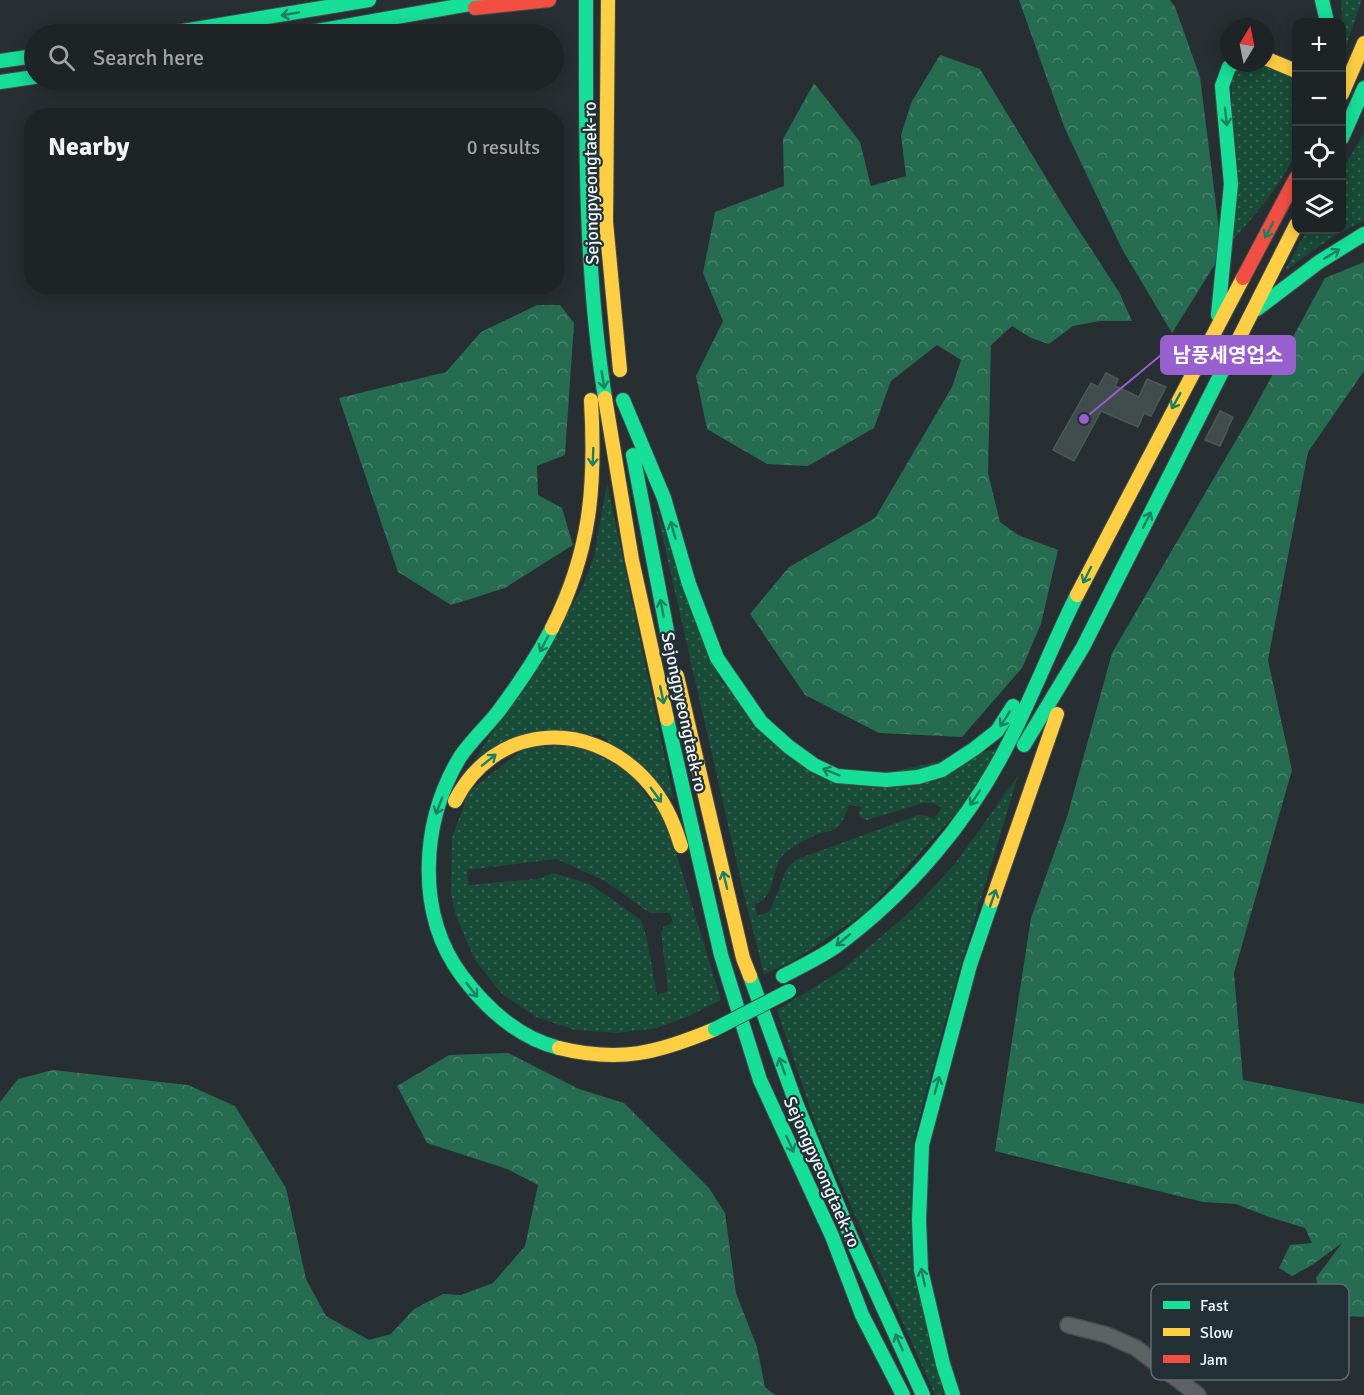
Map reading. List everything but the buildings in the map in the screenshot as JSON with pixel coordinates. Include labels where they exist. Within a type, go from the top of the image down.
[{"type":"highway","points":[[225,24],[369,0]]},
{"type":"highway","points":[[360,24],[492,0]]},
{"type":"highway","points":[[414,15],[549,0]]},
{"type":"highway","name":"Sejongpyeongtaek-ro","points":[[586,0],[588,231],[601,372],[632,560],[688,817],[721,955],[760,1080],[832,1236],[862,1315],[903,1395]]},
{"type":"highway","name":"Sejongpyeongtaek-ro","points":[[608,0],[606,222],[623,400],[672,653],[743,958],[796,1103],[850,1235],[923,1395]]},
{"type":"highway","points":[[1322,0],[1326,18]]},
{"type":"highway","points":[[1346,83],[1364,43]]},
{"type":"highway","points":[[0,61],[24,57]]},
{"type":"highway","points":[[1274,62],[1292,69]]},
{"type":"highway","points":[[1217,328],[1231,184],[1222,86],[1227,72]]},
{"type":"highway","points":[[0,82],[24,78]]},
{"type":"highway","points":[[1346,128],[1364,88]]},
{"type":"highway","points":[[1346,129],[1364,103]]},
{"type":"highway","points":[[720,1008],[833,948],[874,915],[916,876],[969,808],[1010,741],[1057,634],[1172,410],[1295,180]]},
{"type":"highway","points":[[588,231],[587,324],[594,449],[590,508],[580,560],[561,613],[538,655],[501,708],[464,752],[447,783],[434,817],[429,866],[432,909],[442,942],[464,980],[484,1005],[513,1027],[545,1044],[587,1055],[619,1056],[648,1052],[679,1043],[714,1029],[794,988]]},
{"type":"highway","points":[[954,852],[969,833],[1010,768],[1083,647],[1292,233]]},
{"type":"highway","points":[[1252,313],[1319,262],[1364,234]]},
{"type":"highway","points":[[623,400],[664,498],[689,584],[717,658],[761,722],[814,765],[837,776],[886,780],[918,777],[942,770],[997,731],[1057,634]]},
{"type":"highway","points":[[953,1395],[943,1364],[921,1270],[919,1220],[922,1145],[970,965],[1039,762],[1083,647]]},
{"type":"highway","points":[[673,1030],[632,1041],[607,1042],[582,1041],[556,1034],[528,1022],[508,1009],[475,974],[463,956],[443,903],[441,850],[446,822],[459,790],[476,770],[499,751],[522,740],[542,736],[569,736],[592,742],[615,752],[635,768],[657,795],[673,820],[688,868],[721,955]]},
{"type":"highway","points":[[840,961],[896,913],[932,878]]},
{"type":"street","points":[[1068,1325],[1107,1335],[1136,1348],[1151,1359]]},
{"type":"street","points":[[1178,1380],[1198,1395]]},
{"type":"green space","points":[[1019,0],[1170,0],[1175,7],[1200,77],[1222,253],[1172,333],[1122,249],[1065,129]]},
{"type":"green space","points":[[1341,0],[1362,0],[1346,46],[1346,18],[1342,18]]},
{"type":"green space","points":[[940,55],[980,69],[1067,212],[1119,292],[1132,321],[1100,321],[1073,326],[1049,344],[1031,338],[1012,326],[991,345],[988,473],[1000,522],[1018,535],[1058,550],[1041,624],[1022,668],[962,737],[879,733],[805,695],[750,614],[789,567],[875,518],[952,387],[961,360],[937,345],[891,381],[874,428],[808,466],[767,464],[707,429],[696,376],[723,321],[703,273],[715,212],[784,186],[783,139],[814,83],[860,142],[871,186],[906,176],[901,135],[912,101]]},
{"type":"green space","points":[[1274,69],[1292,76],[1292,160],[1277,186],[1232,241],[1232,78],[1237,72],[1274,72]]},
{"type":"green space","points":[[1364,133],[1364,220],[1346,230],[1346,180],[1346,163]]},
{"type":"green space","points":[[1305,234],[1340,234],[1322,244],[1284,272]]},
{"type":"green space","points":[[1364,262],[1364,371],[1308,452],[1268,660],[1292,770],[1234,973],[1243,1080],[1364,1104],[1364,1317],[1349,1316],[1349,1284],[1317,1284],[1316,1278],[1342,1243],[1312,1265],[1292,1276],[1279,1268],[1290,1245],[1312,1243],[1305,1228],[1236,1204],[1203,1202],[995,1151],[1031,918],[1067,817],[1112,653],[1249,418],[1325,278]]},
{"type":"green space","points":[[537,305],[560,305],[574,323],[565,455],[537,466],[538,495],[562,508],[573,545],[505,588],[451,605],[398,572],[339,398],[446,372],[481,332]]},
{"type":"green space","points":[[607,483],[674,800],[600,734],[475,760],[581,590],[594,557]]},
{"type":"green space","points":[[655,504],[721,681],[840,783],[1000,748],[961,808],[866,912],[793,961],[764,974]],"holes":[[[923,803],[933,803],[942,808],[934,819],[918,815],[795,860],[786,870],[771,909],[757,916],[755,904],[767,895],[779,860],[806,839],[838,827],[849,805],[862,807],[858,812],[861,818],[867,820]]]},
{"type":"green space","points":[[581,746],[629,772],[667,823],[721,1000],[689,1016],[657,1028],[617,1033],[575,1030],[536,1017],[502,994],[475,960],[456,916],[451,894],[452,838],[469,791],[526,747]],"holes":[[[557,859],[605,881],[650,913],[670,913],[673,923],[664,926],[661,932],[668,991],[657,995],[647,939],[641,920],[590,884],[554,873],[536,879],[469,885],[467,870]]]},
{"type":"green space","points":[[1018,776],[959,971],[913,1141],[943,1395],[935,1395],[819,1134],[777,1010],[842,970],[912,910],[954,865]]},
{"type":"green space","points":[[508,1053],[579,1089],[624,1103],[709,1188],[725,1213],[736,1293],[757,1347],[765,1387],[775,1395],[0,1395],[0,1102],[18,1079],[53,1070],[188,1085],[235,1106],[286,1188],[306,1279],[326,1316],[369,1340],[391,1334],[414,1309],[443,1294],[461,1295],[493,1283],[525,1246],[538,1185],[507,1169],[427,1143],[397,1086],[449,1055]]},
{"type":"traffic: fast","points":[[225,24],[369,0]]},
{"type":"traffic: fast","points":[[356,24],[492,0]]},
{"type":"traffic: fast","points":[[586,0],[586,150],[590,249],[593,299],[605,398]]},
{"type":"traffic: fast","points":[[1322,0],[1326,18]]},
{"type":"traffic: fast","points":[[0,61],[24,57]]},
{"type":"traffic: fast","points":[[1218,315],[1231,184],[1222,86],[1227,72]]},
{"type":"traffic: fast","points":[[0,82],[24,78]]},
{"type":"traffic: fast","points":[[1346,129],[1364,88]]},
{"type":"traffic: fast","points":[[1257,309],[1319,262],[1364,234]]},
{"type":"traffic: fast","points":[[1024,745],[1083,647],[1234,348]]},
{"type":"traffic: fast","points":[[623,400],[664,498],[689,584],[717,658],[761,722],[789,747],[814,765],[837,776],[886,780],[918,777],[942,770],[974,749],[997,731],[1013,706]]},
{"type":"traffic: fast","points":[[633,455],[668,636]]},
{"type":"traffic: fast","points":[[783,976],[829,951],[862,926],[911,880],[956,827],[976,799],[1010,740],[1077,595]]},
{"type":"traffic: fast","points":[[552,628],[534,661],[513,692],[460,757],[447,782],[437,810],[431,838],[429,867],[430,896],[436,924],[447,951],[462,976],[504,1020],[530,1037],[559,1048]]},
{"type":"traffic: fast","points":[[667,719],[721,955],[760,1080],[832,1236],[862,1315],[903,1395]]},
{"type":"traffic: fast","points":[[953,1395],[943,1364],[921,1270],[919,1220],[922,1145],[970,965],[992,901]]},
{"type":"traffic: fast","points":[[750,976],[796,1103],[850,1235],[923,1395]]},
{"type":"traffic: fast","points":[[715,1029],[789,991]]},
{"type":"traffic: slow","points":[[608,0],[606,222],[620,370]]},
{"type":"traffic: slow","points":[[1346,85],[1364,43]]},
{"type":"traffic: slow","points":[[1274,62],[1292,69]]},
{"type":"traffic: slow","points":[[1234,348],[1292,233]]},
{"type":"traffic: slow","points":[[1077,595],[1243,278]]},
{"type":"traffic: slow","points":[[605,398],[632,560],[667,719]]},
{"type":"traffic: slow","points":[[552,628],[575,572],[588,517],[592,461],[591,400]]},
{"type":"traffic: slow","points":[[677,676],[743,958],[750,976]]},
{"type":"traffic: slow","points":[[992,901],[1057,714]]},
{"type":"traffic: slow","points":[[455,801],[472,775],[493,756],[517,744],[543,738],[569,739],[596,745],[621,759],[644,778],[657,793],[667,810],[681,846]]},
{"type":"traffic: slow","points":[[559,1048],[601,1055],[638,1053],[657,1050],[715,1029]]},
{"type":"traffic: jam","points":[[475,8],[549,0]]},
{"type":"traffic: jam","points":[[1243,278],[1295,180]]},
{"type":"place","name":"남풍세영업소","points":[[1084,419]]}]
